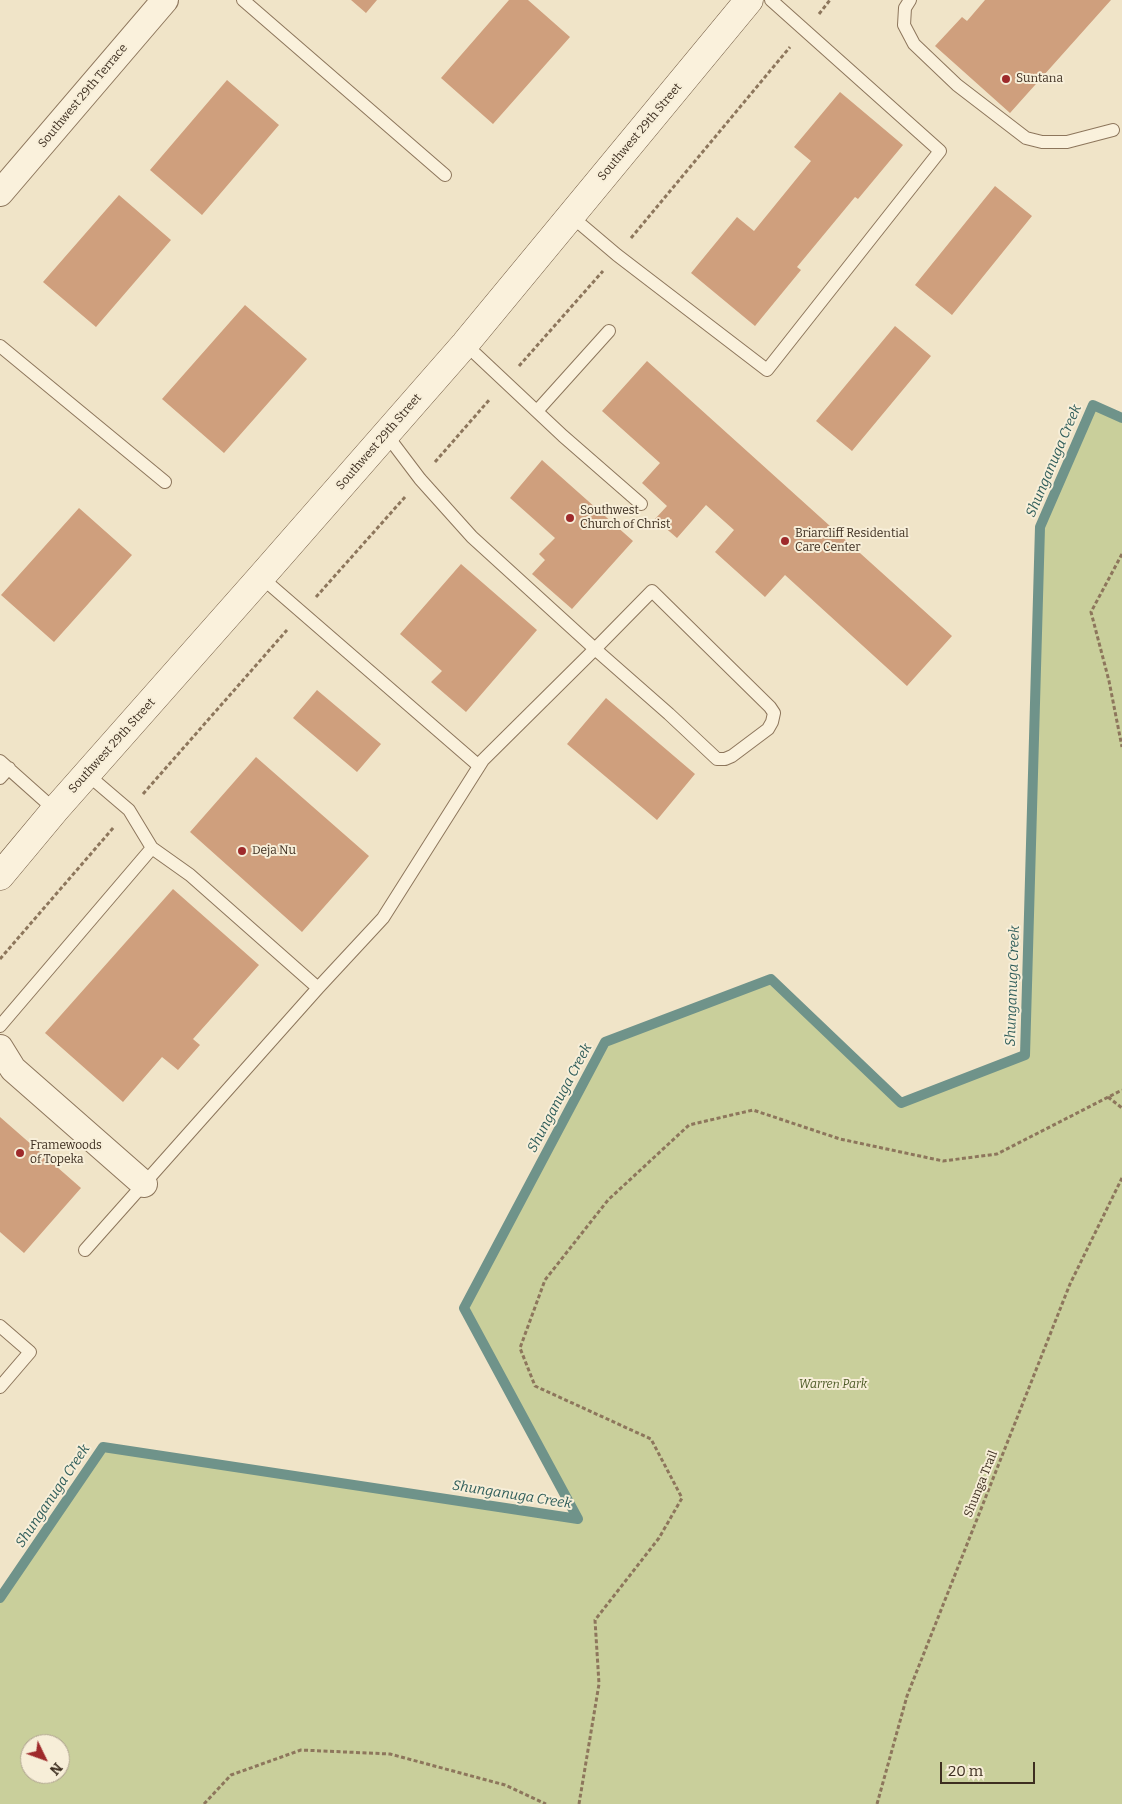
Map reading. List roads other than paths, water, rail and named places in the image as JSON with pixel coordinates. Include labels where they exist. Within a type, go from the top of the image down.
[{"type":"main road","name":"Southwest 29th Street","points":[[0,876],[55,810],[88,775],[465,344],[749,0]]},
{"type":"street","name":"Southwest 29th Terrace","points":[[0,193],[165,0]]},
{"type":"street","points":[[0,1048],[13,1069],[144,1184]]},
{"type":"lane","points":[[244,0],[445,176]]},
{"type":"lane","points":[[571,216],[617,255],[767,370],[940,151],[771,0]]},
{"type":"lane","points":[[910,0],[904,8],[904,24],[914,44],[957,85],[1026,138],[1042,142],[1067,142],[1113,130]]},
{"type":"lane","points":[[538,411],[609,331]]},
{"type":"lane","points":[[465,344],[641,504]]},
{"type":"lane","points":[[0,346],[165,482]]},
{"type":"lane","points":[[85,1250],[318,988],[383,918],[483,760],[595,649],[652,591],[774,713],[768,729],[732,756],[725,759],[717,758],[595,649],[472,537],[420,479],[386,434]]},
{"type":"lane","points":[[261,578],[479,766]]},
{"type":"lane","points":[[3,769],[55,810]]},
{"type":"lane","points":[[88,775],[129,810],[152,848],[190,875],[318,988]]},
{"type":"lane","points":[[0,1026],[152,848]]},
{"type":"lane","points":[[0,1326],[30,1352],[0,1385]]},
{"type":"waterway","name":"Shunganuga Creek","points":[[0,1598],[103,1447],[578,1519],[464,1308],[605,1042],[771,979],[901,1103],[1025,1055],[1040,527],[1093,405],[1122,418]]},
{"type":"place","name":"Suntana","points":[[1006,79]]},
{"type":"place","name":"Southwest Church of Christ","points":[[570,518]]},
{"type":"place","name":"Briarcliff Residential Care Center","points":[[785,541]]},
{"type":"place","name":"Deja Nu","points":[[242,851]]},
{"type":"place","name":"Framewoods of Topeka","points":[[20,1153]]},
{"type":"park label","name":"Warren Park","points":[[833,1385]]}]
